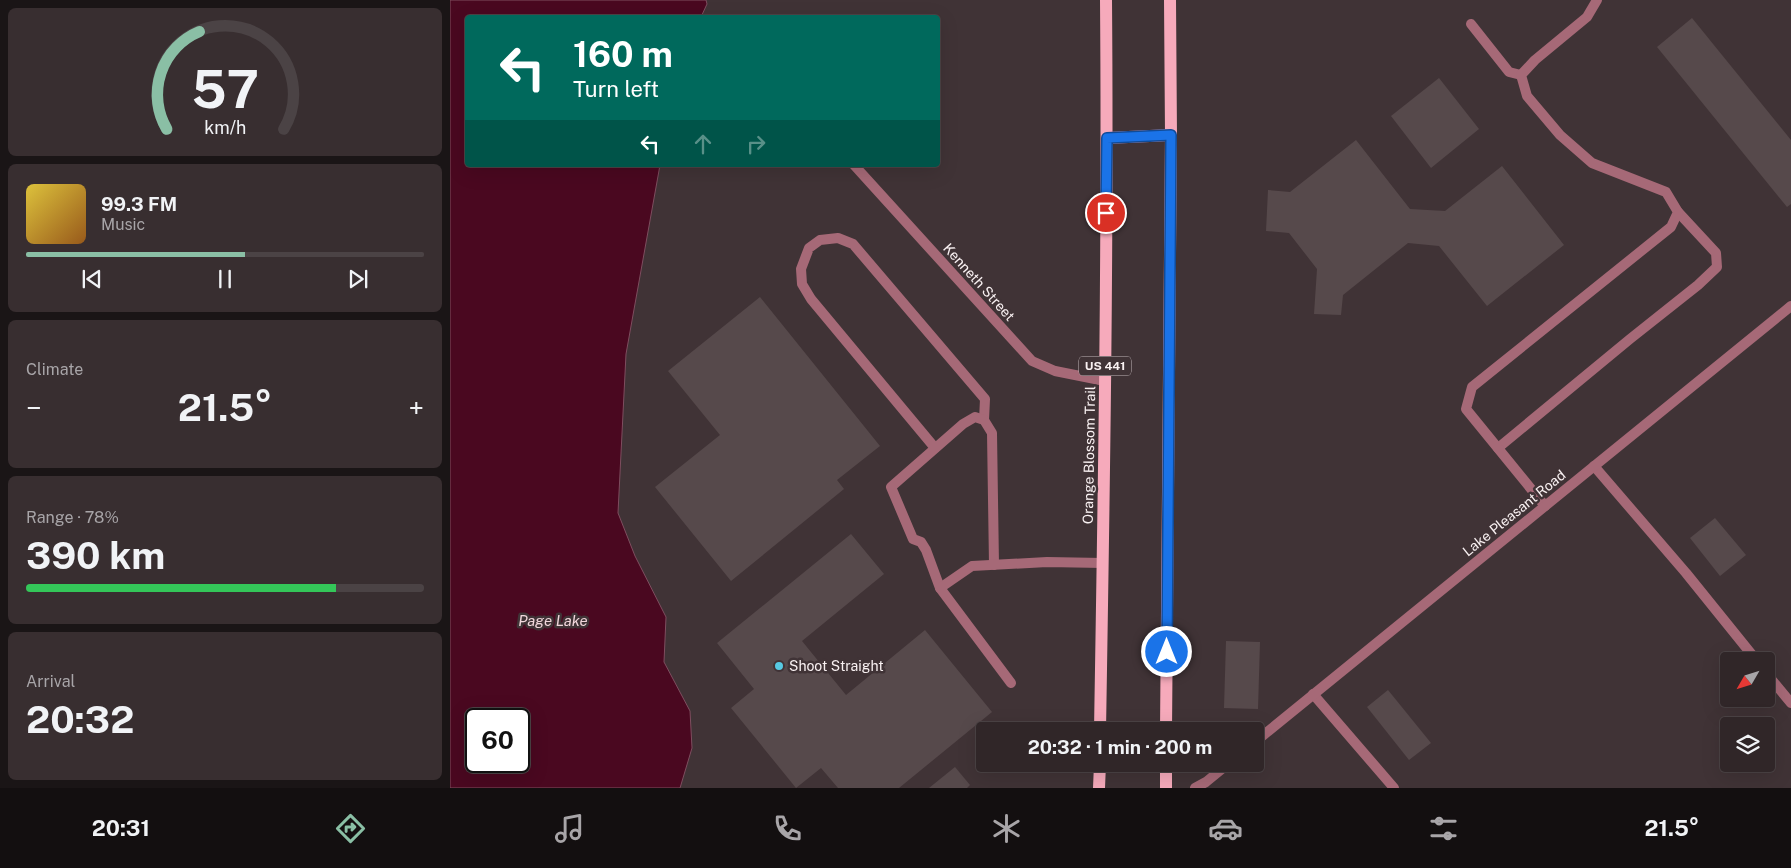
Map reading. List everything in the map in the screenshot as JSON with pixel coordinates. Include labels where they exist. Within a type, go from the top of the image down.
[{"type":"main road","name":"Orange Blossom Trail","points":[[1100,722],[1107,138],[1106,0]]},
{"type":"main road","points":[[1166,722],[1171,135],[1170,0]]},
{"type":"main road","points":[[1107,138],[1171,135]]},
{"type":"main road","points":[[1100,772],[1100,788]]},
{"type":"main road","points":[[1166,772],[1166,788]]},
{"type":"street","points":[[1521,75],[1535,60],[1587,17],[1597,0]]},
{"type":"street","points":[[1471,24],[1509,72],[1521,75]]},
{"type":"street","points":[[1498,448],[1698,285],[1717,267],[1716,253],[1678,212],[1666,192],[1592,163],[1560,135],[1527,96],[1521,75]]},
{"type":"street","name":"Kenneth Street","points":[[856,167],[1032,360],[1055,371],[1105,380]]},
{"type":"street","points":[[1545,506],[1466,408],[1472,387],[1671,227],[1678,212]]},
{"type":"street","points":[[935,448],[811,299],[802,284],[801,269],[809,248],[820,240],[838,238],[854,244],[985,399],[984,420],[992,433],[994,565]]},
{"type":"street","name":"Lake Pleasant Road","points":[[1264,735],[1791,306]]},
{"type":"street","points":[[984,420],[976,417],[963,424],[890,486],[914,539],[921,542],[926,550],[940,588],[1011,683]]},
{"type":"street","points":[[1594,466],[1686,573],[1750,652]]},
{"type":"street","points":[[940,588],[972,566],[1047,562],[1102,563]]},
{"type":"street","points":[[1775,684],[1791,703]]},
{"type":"street","points":[[1314,694],[1394,788]]},
{"type":"street","points":[[1194,788],[1206,782],[1218,772]]},
{"type":"water","name":"Page Lake","points":[[450,0],[706,0],[707,4],[702,15],[465,15],[465,167],[660,167],[626,354],[618,513],[635,556],[666,617],[664,662],[690,711],[692,748],[680,788],[450,788]]},
{"type":"building","points":[[1692,18],[1791,140],[1791,204],[1787,207],[1657,47]]},
{"type":"building","points":[[1439,78],[1479,129],[1431,168],[1391,116]]},
{"type":"building","points":[[1356,140],[1410,209],[1445,211],[1502,166],[1564,245],[1487,306],[1439,246],[1408,243],[1343,295],[1341,315],[1314,314],[1317,269],[1289,233],[1266,231],[1268,190],[1290,192]]},
{"type":"building","points":[[760,297],[880,446],[837,480],[844,489],[731,581],[655,487],[720,435],[668,371]]},
{"type":"building","points":[[1715,518],[1746,555],[1720,576],[1690,538]]},
{"type":"building","name":"Shoot Straight","points":[[851,534],[884,574],[802,641],[846,695],[925,630],[992,712],[980,722],[976,722],[976,725],[899,788],[838,788],[821,768],[796,788],[731,708],[754,689],[717,643]]},
{"type":"building","points":[[1226,641],[1260,642],[1258,709],[1224,708]]},
{"type":"building","points":[[1388,690],[1431,743],[1409,760],[1367,707]]},
{"type":"building","points":[[955,767],[970,785],[967,788],[929,788]]},
{"type":"place","name":"Shoot Straight","points":[[779,666]]},
{"type":"route","points":[[1106,213],[1107,138],[1171,135],[1167,652]]}]
